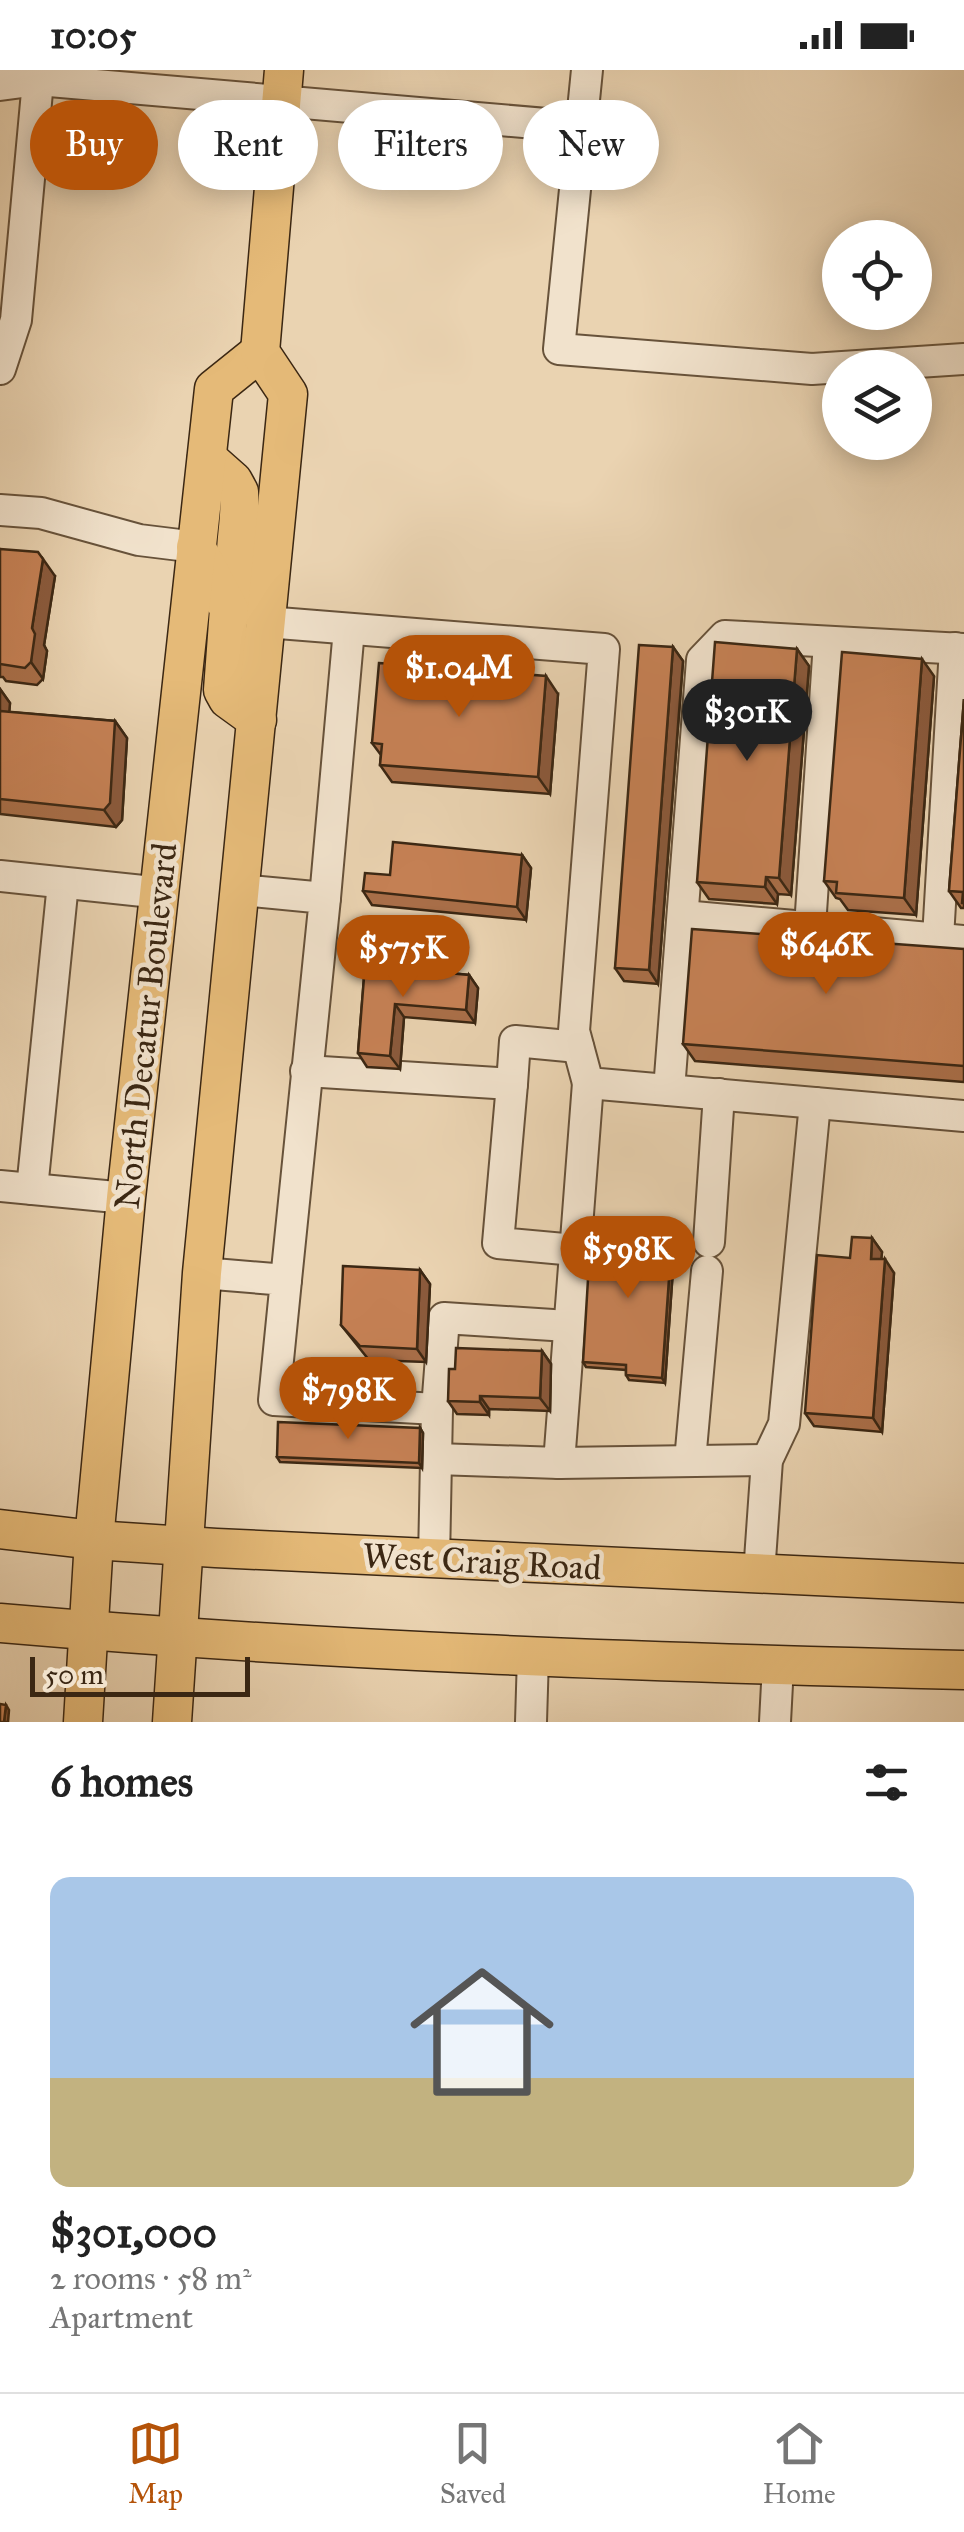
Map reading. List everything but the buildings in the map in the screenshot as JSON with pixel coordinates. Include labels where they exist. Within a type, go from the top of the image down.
[{"type":"main road","points":[[172,1722],[202,1272],[288,394],[260,352],[283,86]]},
{"type":"main road","name":"North Decatur Boulevard","points":[[83,1722],[94,1540],[126,1198],[214,389],[260,352]]},
{"type":"main road","points":[[206,458],[234,481],[239,492],[234,569],[240,591],[266,622]]},
{"type":"main road","points":[[196,547],[230,609],[223,690],[257,720]]},
{"type":"main road","name":"West Craig Road","points":[[0,1529],[183,1546],[964,1584]]},
{"type":"main road","points":[[0,1623],[176,1638],[533,1656],[964,1670]]},
{"type":"street","points":[[584,100],[587,70]]},
{"type":"street","points":[[0,85],[38,75],[283,86],[523,119]]},
{"type":"street","points":[[0,369],[16,320],[38,75]]},
{"type":"street","points":[[575,190],[559,348],[812,369],[964,359]]},
{"type":"street","points":[[0,510],[41,513],[139,540],[196,547]]},
{"type":"street","points":[[266,622],[604,650],[574,1031],[588,1083],[559,1463]]},
{"type":"street","points":[[348,629],[274,1400],[438,1408]]},
{"type":"street","points":[[669,1090],[682,916],[702,660],[725,636],[960,648],[951,940],[682,916]]},
{"type":"street","points":[[810,927],[829,642]]},
{"type":"street","points":[[0,876],[162,893]]},
{"type":"street","points":[[32,1190],[63,883]]},
{"type":"street","points":[[241,890],[324,898]]},
{"type":"street","points":[[574,1250],[498,1243],[515,1041],[578,1047]]},
{"type":"street","points":[[306,1071],[512,1084]]},
{"type":"street","points":[[588,1083],[964,1116]]},
{"type":"street","points":[[690,1461],[719,1094]]},
{"type":"street","points":[[759,1574],[767,1460],[784,1424],[815,1103]]},
{"type":"street","points":[[0,1186],[126,1198]]},
{"type":"street","points":[[202,1272],[286,1280]]},
{"type":"street","points":[[434,1560],[444,1318],[568,1326]]},
{"type":"street","points":[[436,1459],[559,1463],[767,1460]]},
{"type":"street","points":[[531,1722],[533,1656]]},
{"type":"street","points":[[775,1722],[778,1665]]}]
